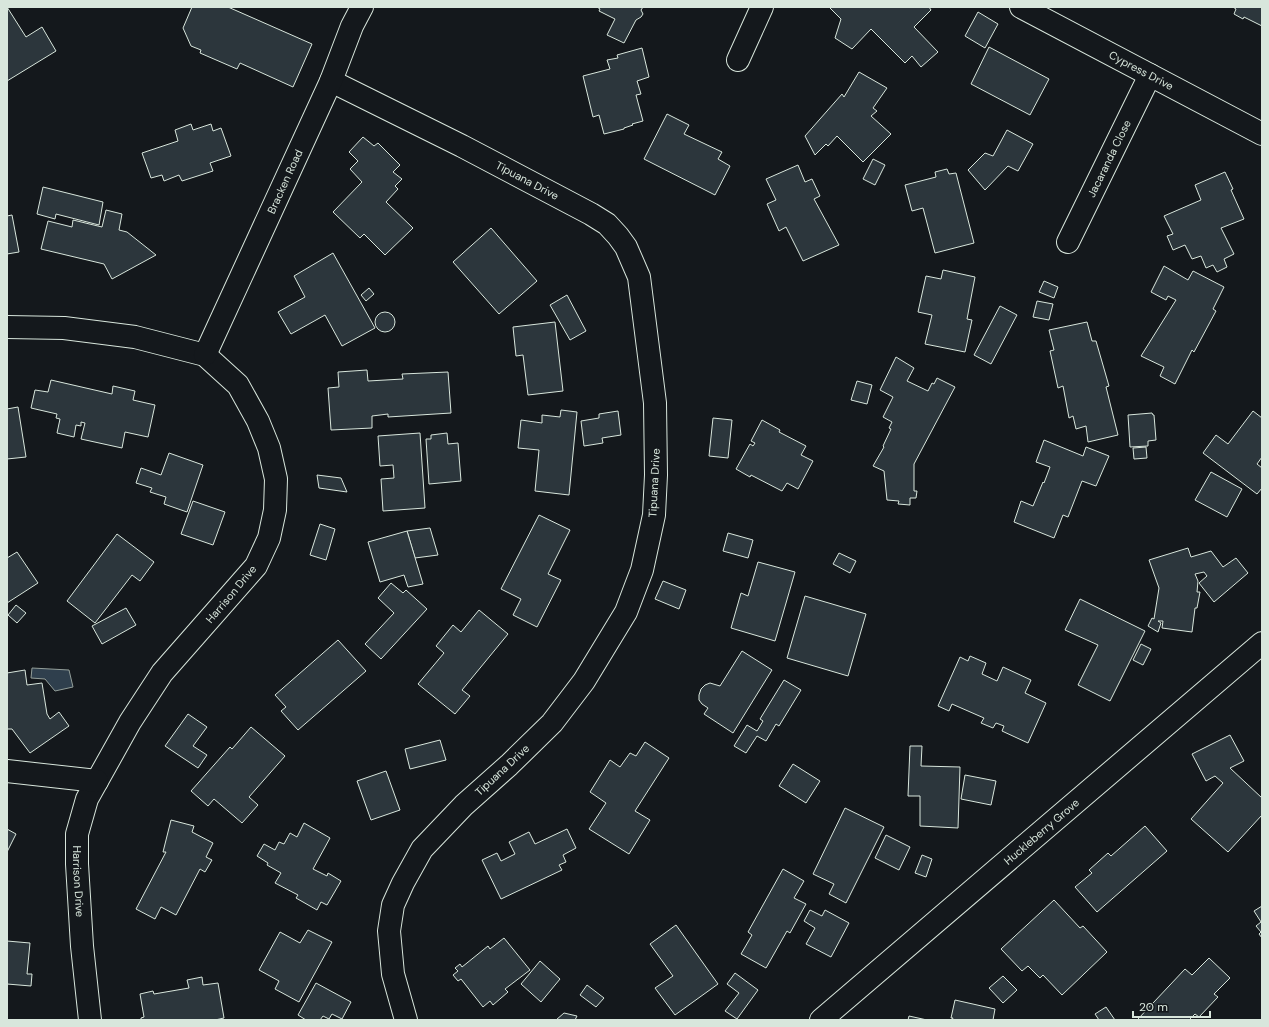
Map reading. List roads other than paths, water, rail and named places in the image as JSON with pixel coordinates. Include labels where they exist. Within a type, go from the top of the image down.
[{"type":"street","name":"Bracken Road","points":[[205,355],[330,81],[352,26],[362,7]]},
{"type":"street","points":[[738,60],[762,7]]},
{"type":"street","name":"Cypress Drive","points":[[1021,7],[1262,134]]},
{"type":"street","name":"Jacaranda Close","points":[[1068,242],[1150,75]]},
{"type":"street","name":"Tipuana Drive","points":[[330,81],[462,146],[591,214],[607,224],[626,247],[639,278],[655,402],[656,475],[654,514],[642,570],[626,612],[584,681],[552,723],[509,765],[464,805],[422,849],[403,882],[393,905],[389,931],[393,974],[406,1020]]},
{"type":"street","name":"Harrison Drive","points":[[7,327],[64,328],[135,337],[205,355],[238,385],[258,421],[269,448],[276,479],[275,510],[269,538],[256,566],[162,673],[130,722],[87,799],[77,834],[77,864],[82,946],[90,1020]]},
{"type":"street","name":"Huckleberry Grove","points":[[821,1020],[1262,643]]},
{"type":"street","points":[[7,771],[97,781]]},
{"type":"water","points":[[32,668],[69,670],[73,687],[55,691],[45,679],[31,678]]}]
